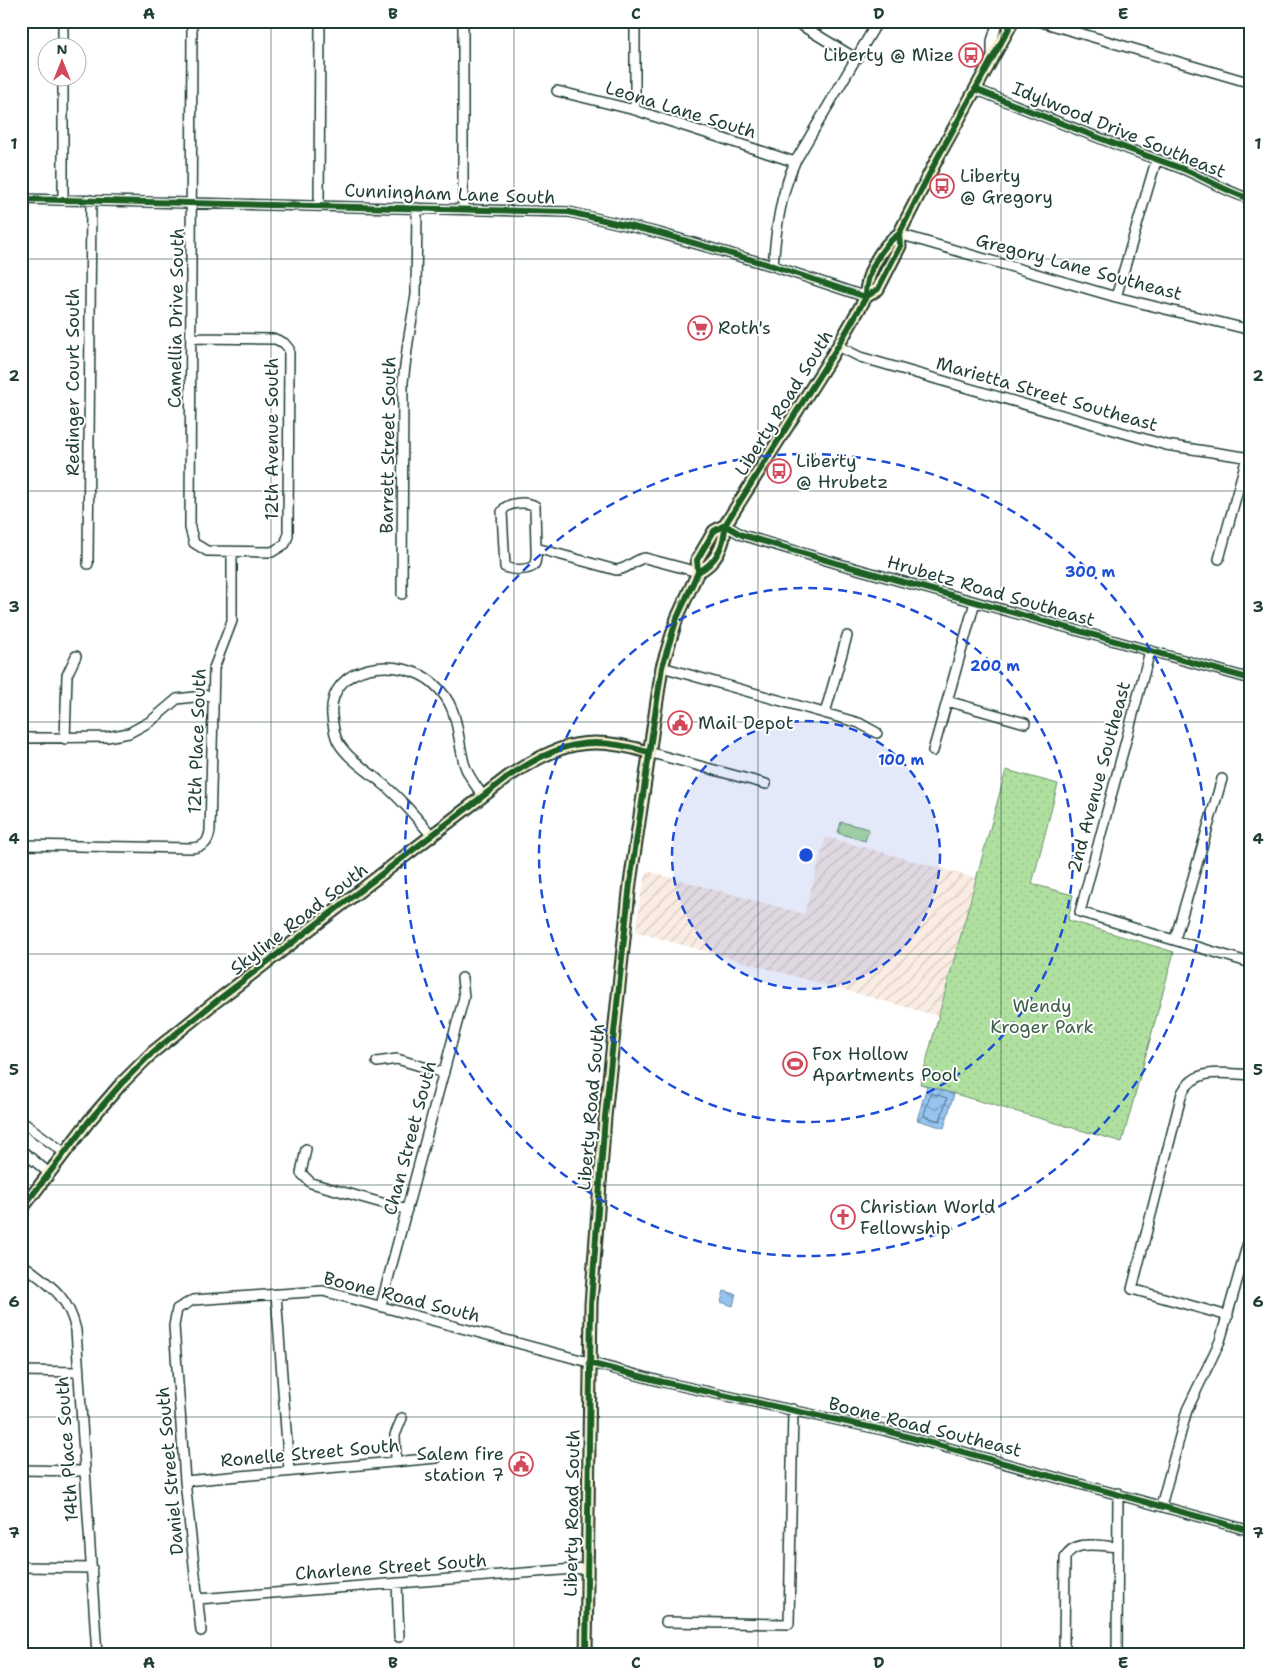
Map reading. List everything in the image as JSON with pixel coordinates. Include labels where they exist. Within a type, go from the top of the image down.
[{"type":"main road","name":"Liberty Road South","points":[[586,1655],[588,1363],[599,1184],[612,1040],[648,752],[662,666],[678,618],[698,572],[709,566],[725,539],[726,525],[838,346],[866,297],[878,289],[900,246],[899,234],[1013,21]]},
{"type":"main road","name":"Skyline Road South","points":[[21,1210],[120,1084],[153,1052],[181,1028],[483,796],[538,757],[567,746],[598,742],[627,745],[648,752]]},
{"type":"street","points":[[63,21],[63,38]]},
{"type":"street","name":"Camellia Drive South","points":[[192,21],[193,202],[190,528],[192,537],[199,548],[207,551],[232,552]]},
{"type":"street","points":[[319,205],[320,21]]},
{"type":"street","points":[[463,21],[463,208]]},
{"type":"street","points":[[635,21],[635,110]]},
{"type":"street","points":[[794,21],[857,59]]},
{"type":"street","points":[[774,266],[779,211],[786,184],[795,162],[878,21]]},
{"type":"street","points":[[992,58],[992,41],[998,21]]},
{"type":"street","points":[[1038,21],[1251,83]]},
{"type":"street","points":[[63,88],[63,200]]},
{"type":"street","name":"Idylwood Drive Southeast","points":[[975,89],[1156,161],[1178,167],[1228,191],[1251,199]]},
{"type":"street","name":"Leona Lane South","points":[[557,92],[635,110],[795,162]]},
{"type":"street","points":[[1116,297],[1156,161]]},
{"type":"street","name":"Cunningham Lane South","points":[[21,199],[548,210],[583,214],[659,233],[774,266],[866,297]]},
{"type":"street","name":"Redinger Court South","points":[[88,564],[91,200]]},
{"type":"street","name":"Barrett Street South","points":[[402,594],[403,382],[416,295],[417,208]]},
{"type":"street","name":"Gregory Lane Southeast","points":[[899,234],[1116,297],[1251,330]]},
{"type":"street","name":"12th Avenue South","points":[[192,338],[275,340],[284,343],[290,349],[288,536],[285,544],[272,552],[232,552]]},
{"type":"street","name":"Marietta Street Southeast","points":[[838,346],[860,357],[1166,445],[1249,457]]},
{"type":"street","points":[[1219,559],[1249,457]]},
{"type":"street","points":[[531,504],[535,506],[536,548],[536,562],[533,566],[505,567],[502,512],[504,507],[508,505],[531,504]]},
{"type":"street","name":"Hrubetz Road Southeast","points":[[726,525],[742,536],[1251,679]]},
{"type":"street","points":[[536,548],[616,570],[627,568],[640,558],[645,558],[698,572]]},
{"type":"street","name":"12th Place South","points":[[21,846],[200,848],[206,844],[210,831],[211,695],[214,668],[232,621],[232,552]]},
{"type":"street","points":[[933,751],[976,602]]},
{"type":"street","points":[[824,713],[847,636]]},
{"type":"street","name":"2nd Avenue Southeast","points":[[1150,651],[1080,912],[1175,939]]},
{"type":"street","points":[[65,739],[67,675],[76,656]]},
{"type":"street","points":[[432,836],[402,802],[346,753],[338,741],[334,729],[331,704],[336,690],[342,682],[352,675],[383,666],[404,669],[434,683],[450,703],[458,723],[464,764],[483,796]]},
{"type":"street","points":[[662,666],[859,723],[876,734]]},
{"type":"street","points":[[21,738],[107,738],[129,733],[152,721],[177,699],[211,695]]},
{"type":"street","points":[[947,701],[1026,723]]},
{"type":"street","points":[[648,752],[766,784]]},
{"type":"street","points":[[1222,779],[1175,939],[1251,963]]},
{"type":"street","name":"Chan Street South","points":[[381,1305],[464,997],[462,978]]},
{"type":"street","points":[[377,1062],[397,1059],[444,1073]]},
{"type":"street","points":[[1228,1316],[1132,1289],[1182,1093],[1193,1078],[1206,1074],[1251,1075]]},
{"type":"street","points":[[21,1122],[65,1153]]},
{"type":"street","points":[[306,1149],[301,1174],[311,1183],[407,1210]]},
{"type":"street","points":[[21,1150],[50,1173]]},
{"type":"street","points":[[1161,1506],[1187,1410],[1220,1342],[1251,1232]]},
{"type":"street","name":"14th Place South","points":[[21,1263],[59,1292],[69,1305],[76,1330],[83,1472],[92,1568],[97,1655]]},
{"type":"street","name":"Boone Road South","points":[[177,1309],[193,1300],[323,1292],[381,1305],[588,1363]]},
{"type":"street","points":[[276,1294],[289,1471]]},
{"type":"street","name":"Daniel Street South","points":[[177,1309],[174,1326],[185,1481],[201,1631]]},
{"type":"street","name":"Boone Road Southeast","points":[[588,1363],[883,1430],[1251,1531]]},
{"type":"street","points":[[21,1371],[79,1372]]},
{"type":"street","points":[[666,1622],[789,1624],[793,1409]]},
{"type":"street","points":[[396,1461],[394,1435],[402,1418]]},
{"type":"street","name":"Ronelle Street South","points":[[185,1481],[437,1458]]},
{"type":"street","points":[[21,1470],[83,1472]]},
{"type":"street","points":[[1117,1655],[1118,1493]]},
{"type":"street","points":[[1071,1655],[1064,1645],[1065,1558],[1068,1553],[1078,1546],[1118,1547]]},
{"type":"street","points":[[21,1567],[92,1568]]},
{"type":"street","name":"Charlene Street South","points":[[198,1599],[588,1568]]},
{"type":"street","points":[[397,1583],[399,1637]]},
{"type":"shaded area","points":[[826,837],[976,878],[938,1016],[636,932],[641,894],[647,871],[804,914]]},
{"type":"green space","name":"Wendy Kroger Park","points":[[1006,770],[1058,784],[1032,884],[1073,895],[1068,920],[1174,952],[1122,1142],[920,1084]]},
{"type":"green space","points":[[841,822],[869,829],[865,841],[838,833]]},
{"type":"water","name":"Fox Hollow Apartments Pool","points":[[794,1056],[803,1068],[797,1072],[788,1061]]},
{"type":"water","points":[[927,1086],[954,1094],[944,1128],[917,1120]]},
{"type":"water","points":[[724,1291],[736,1294],[733,1306],[721,1302]]},
{"type":"cycle path","points":[[866,297],[868,280],[875,262],[880,253],[899,234],[938,157],[1013,21]]},
{"type":"cycle path","points":[[975,89],[1187,171],[1251,199]]},
{"type":"cycle path","points":[[21,199],[569,212],[659,233],[773,266],[866,297]]},
{"type":"cycle path","points":[[698,572],[710,564],[718,553],[723,540],[725,525],[838,346],[866,297],[878,289],[900,246],[899,234]]},
{"type":"cycle path","points":[[725,525],[742,535],[836,563],[1251,679]]},
{"type":"cycle path","points":[[586,1655],[591,1304],[605,1117],[630,883],[662,667],[677,618],[698,572],[697,560],[714,531],[725,525]]},
{"type":"cycle path","points":[[21,1210],[89,1121],[121,1084],[153,1052],[509,776],[544,756],[575,745],[591,743],[608,744],[648,752]]},
{"type":"cycle path","points":[[589,1363],[663,1382],[883,1430],[1251,1531]]},
{"type":"place","name":"Liberty @ Mize","points":[[971,55]]},
{"type":"place","name":"Liberty @ Gregory","points":[[942,186]]},
{"type":"place","name":"Roth's","points":[[700,328]]},
{"type":"place","name":"Liberty @ Hrubetz","points":[[779,471]]},
{"type":"place","name":"Mail Depot","points":[[680,723]]},
{"type":"place","name":"Fox Hollow Apartments Pool","points":[[795,1064]]},
{"type":"place","name":"Christian World Fellowship","points":[[843,1217]]},
{"type":"place","name":"Salem fire station 7","points":[[521,1464]]}]
